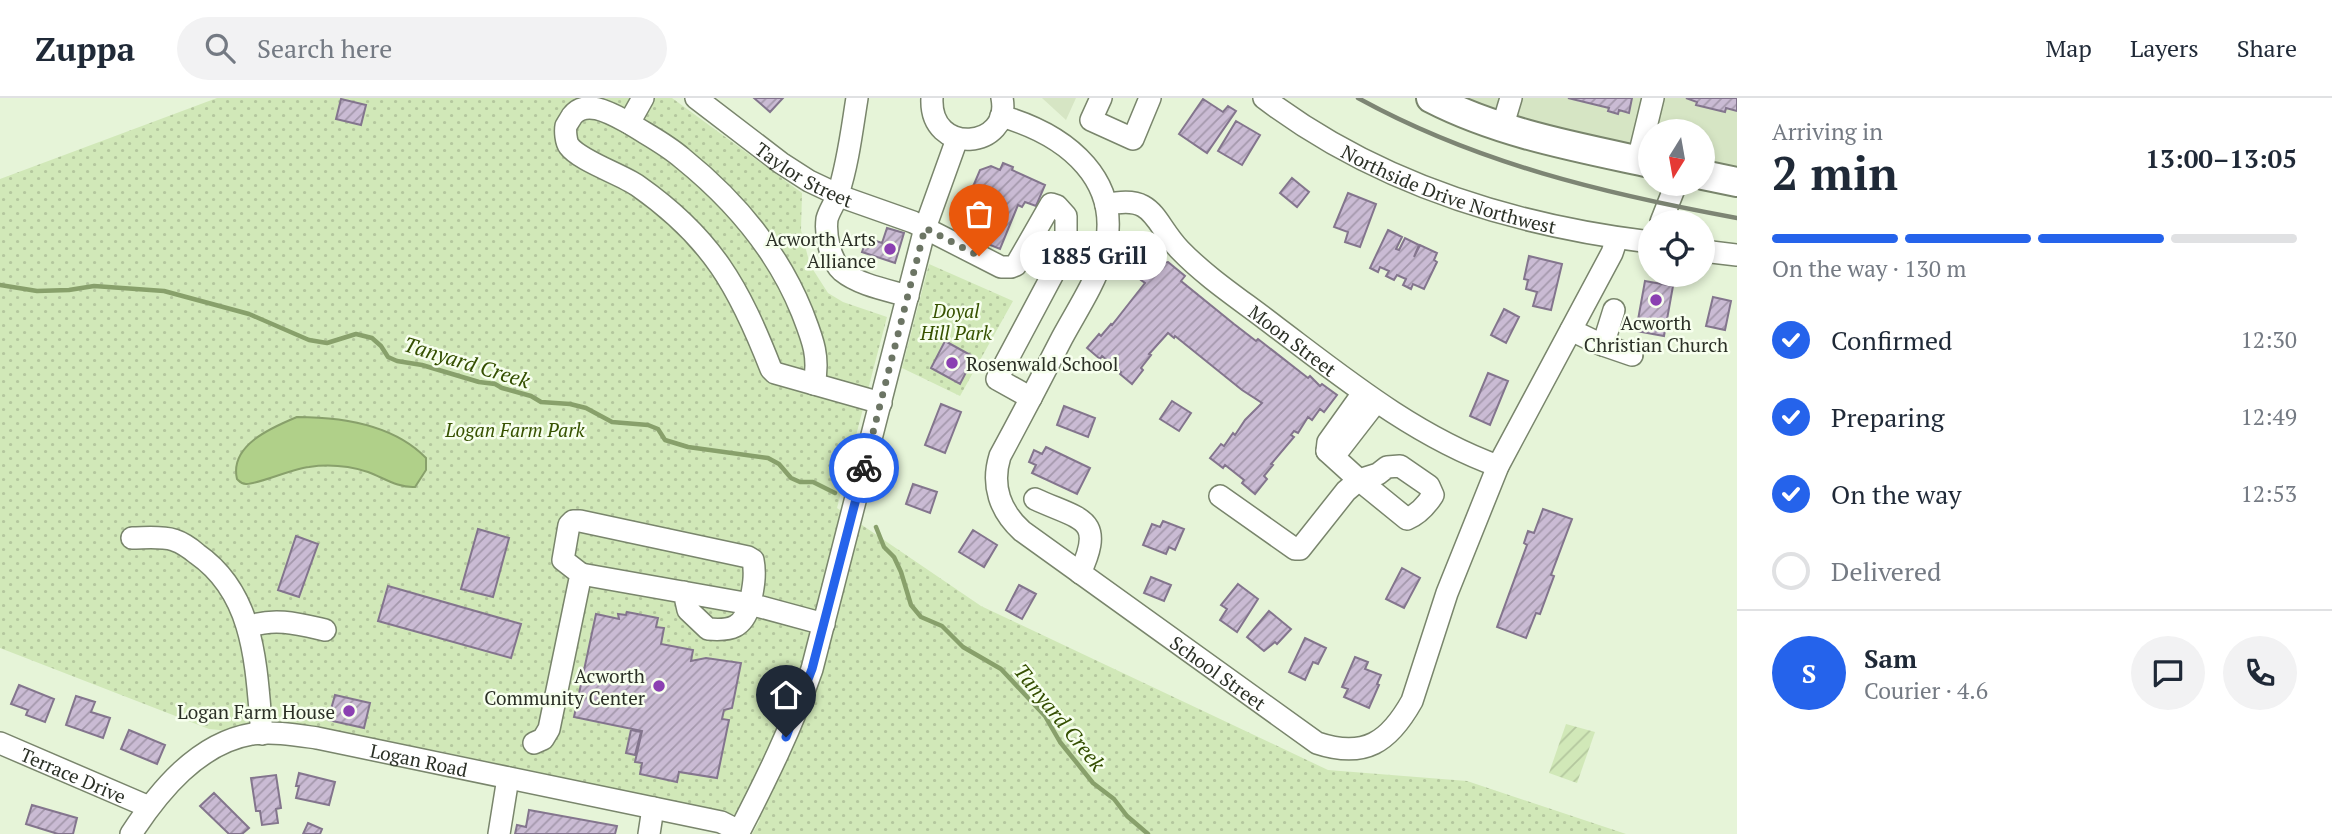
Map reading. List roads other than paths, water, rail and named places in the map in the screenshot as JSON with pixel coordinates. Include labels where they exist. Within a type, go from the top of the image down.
[{"type":"main road","points":[[1431,98],[1502,128],[1638,161]]},
{"type":"main road","points":[[1715,177],[1737,182]]},
{"type":"street","points":[[629,123],[643,98]]},
{"type":"street","name":"Taylor Street","points":[[696,98],[809,181],[925,228],[1001,267],[1016,265],[1051,204],[1057,206],[1066,216],[1066,247],[997,380],[1031,398]]},
{"type":"street","points":[[857,98],[838,195],[828,217],[827,226],[836,262],[842,271],[853,278],[908,296]]},
{"type":"street","points":[[932,98],[932,108],[940,127],[957,139],[978,139],[988,134],[1001,107]]},
{"type":"street","points":[[1073,152],[1101,98]]},
{"type":"street","points":[[1091,121],[1133,139],[1150,98]]},
{"type":"street","name":"Northside Drive Northwest","points":[[1264,98],[1350,154],[1422,187],[1508,214],[1638,241]]},
{"type":"street","points":[[1502,128],[1511,98]]},
{"type":"street","points":[[1650,119],[1653,98]]},
{"type":"street","name":"School Street","points":[[1001,107],[1073,152],[1090,169],[1099,184],[1106,205],[1108,225],[1102,259],[1089,289],[1000,456],[996,475],[1002,507],[1014,524],[1080,573],[1317,743],[1334,748],[1370,746],[1395,729],[1412,701],[1447,593],[1498,466],[1612,253],[1617,238]]},
{"type":"street","points":[[814,384],[816,354],[804,318],[787,280],[755,229],[722,193],[681,156],[629,123],[598,108],[581,108],[566,125],[567,143],[579,155],[637,185],[698,236],[732,284],[775,373],[814,384],[881,402]]},
{"type":"street","points":[[738,833],[794,720],[812,669],[925,228],[957,139]]},
{"type":"street","name":"Moon Street","points":[[1106,205],[1131,201],[1150,210],[1180,250],[1220,284],[1370,398],[1448,443],[1498,466]]},
{"type":"street","points":[[1715,252],[1737,255]]},
{"type":"street","points":[[1603,345],[1614,310]]},
{"type":"street","points":[[1570,330],[1632,355]]},
{"type":"street","points":[[1220,496],[1294,549],[1300,549],[1346,491],[1359,480],[1327,451],[1328,442],[1370,398]]},
{"type":"street","points":[[1035,499],[1080,520],[1090,529],[1092,541],[1080,573]]},
{"type":"street","points":[[684,592],[688,610],[708,628],[732,628],[746,616],[750,604],[754,585],[753,560],[580,521],[569,524],[563,560],[582,574],[684,592],[750,604],[824,624]]},
{"type":"street","points":[[132,538],[177,541],[208,561],[225,578],[248,626],[254,654],[262,733]]},
{"type":"street","points":[[534,743],[543,739],[549,729],[582,574]]},
{"type":"street","points":[[248,626],[276,621],[325,630]]},
{"type":"street","name":"Logan Road","points":[[131,834],[149,807],[191,764],[218,745],[262,733],[317,738],[653,807],[722,822],[738,833]]},
{"type":"street","name":"Terrace Drive","points":[[0,743],[149,807]]},
{"type":"street","points":[[499,834],[508,778]]},
{"type":"street","points":[[649,834],[653,807]]},
{"type":"waterway","name":"Tanyard Creek","points":[[0,285],[37,291],[94,286],[164,291],[249,314],[309,340],[327,343],[356,334],[372,338],[388,357],[397,361],[495,384],[541,402],[586,408],[612,422],[648,425],[658,429],[665,440],[688,447],[768,458],[779,464],[791,478],[800,482],[813,482],[835,493]]},
{"type":"waterway","name":"Tanyard Creek","points":[[876,527],[884,547],[894,557],[901,572],[911,605],[921,617],[942,626],[963,647],[1001,669],[1045,716],[1060,742],[1093,783],[1114,799],[1127,816],[1148,834]]},
{"type":"railway","points":[[1358,98],[1403,121],[1495,158],[1591,187],[1737,218]]},
{"type":"place","name":"Acworth Arts Alliance","points":[[890,249]]},
{"type":"place","name":"1885 Grill","points":[[979,256]]},
{"type":"place","name":"Acworth Christian Church","points":[[1656,300]]},
{"type":"place","name":"Rosenwald School","points":[[952,363]]},
{"type":"place","name":"Acworth Community Center","points":[[659,686]]},
{"type":"place","name":"Logan Farm House","points":[[349,711]]},
{"type":"park label","name":"Doyal Hill Park","points":[[956,321]]},
{"type":"park label","name":"Logan Farm Park","points":[[515,429]]}]
